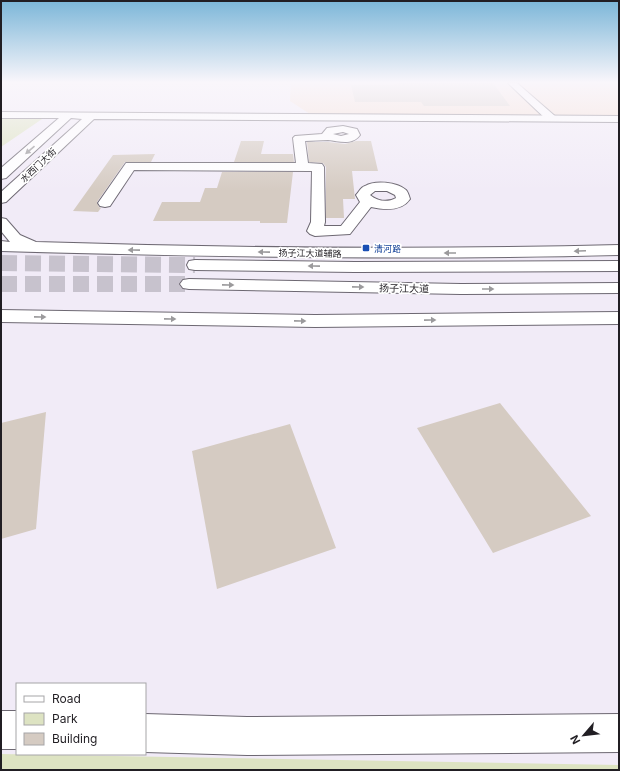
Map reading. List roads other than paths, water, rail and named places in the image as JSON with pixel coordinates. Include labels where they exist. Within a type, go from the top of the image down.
[{"type":"main road","name":"水西门大街","points":[[1,175],[64,119]]},
{"type":"main road","name":"水西门大街","points":[[2,202],[88,119]]},
{"type":"main road","points":[[166,119],[333,128]]},
{"type":"main road","points":[[302,167],[299,138],[346,123],[619,119]]},
{"type":"main road","points":[[105,203],[130,166],[318,168],[318,222],[316,231],[345,231],[368,201]]},
{"type":"main road","points":[[1,222],[15,238],[33,247]]},
{"type":"main road","name":"扬子江大道辅路","points":[[1,246],[322,253],[496,254],[619,250]]},
{"type":"main road","points":[[1,262],[52,248]]},
{"type":"main road","name":"扬子江大道","points":[[195,265],[355,267],[619,266]]},
{"type":"main road","name":"扬子江大道","points":[[189,284],[461,289],[619,288]]},
{"type":"main road","points":[[1,316],[315,321],[619,318]]},
{"type":"main road","points":[[1,730],[16,730]]},
{"type":"main road","points":[[146,733],[247,736],[619,733]]},
{"type":"tunnel","points":[[1,263],[195,265]]},
{"type":"tunnel","points":[[1,284],[189,284]]},
{"type":"place","name":"清河路","points":[[366,248]]}]
